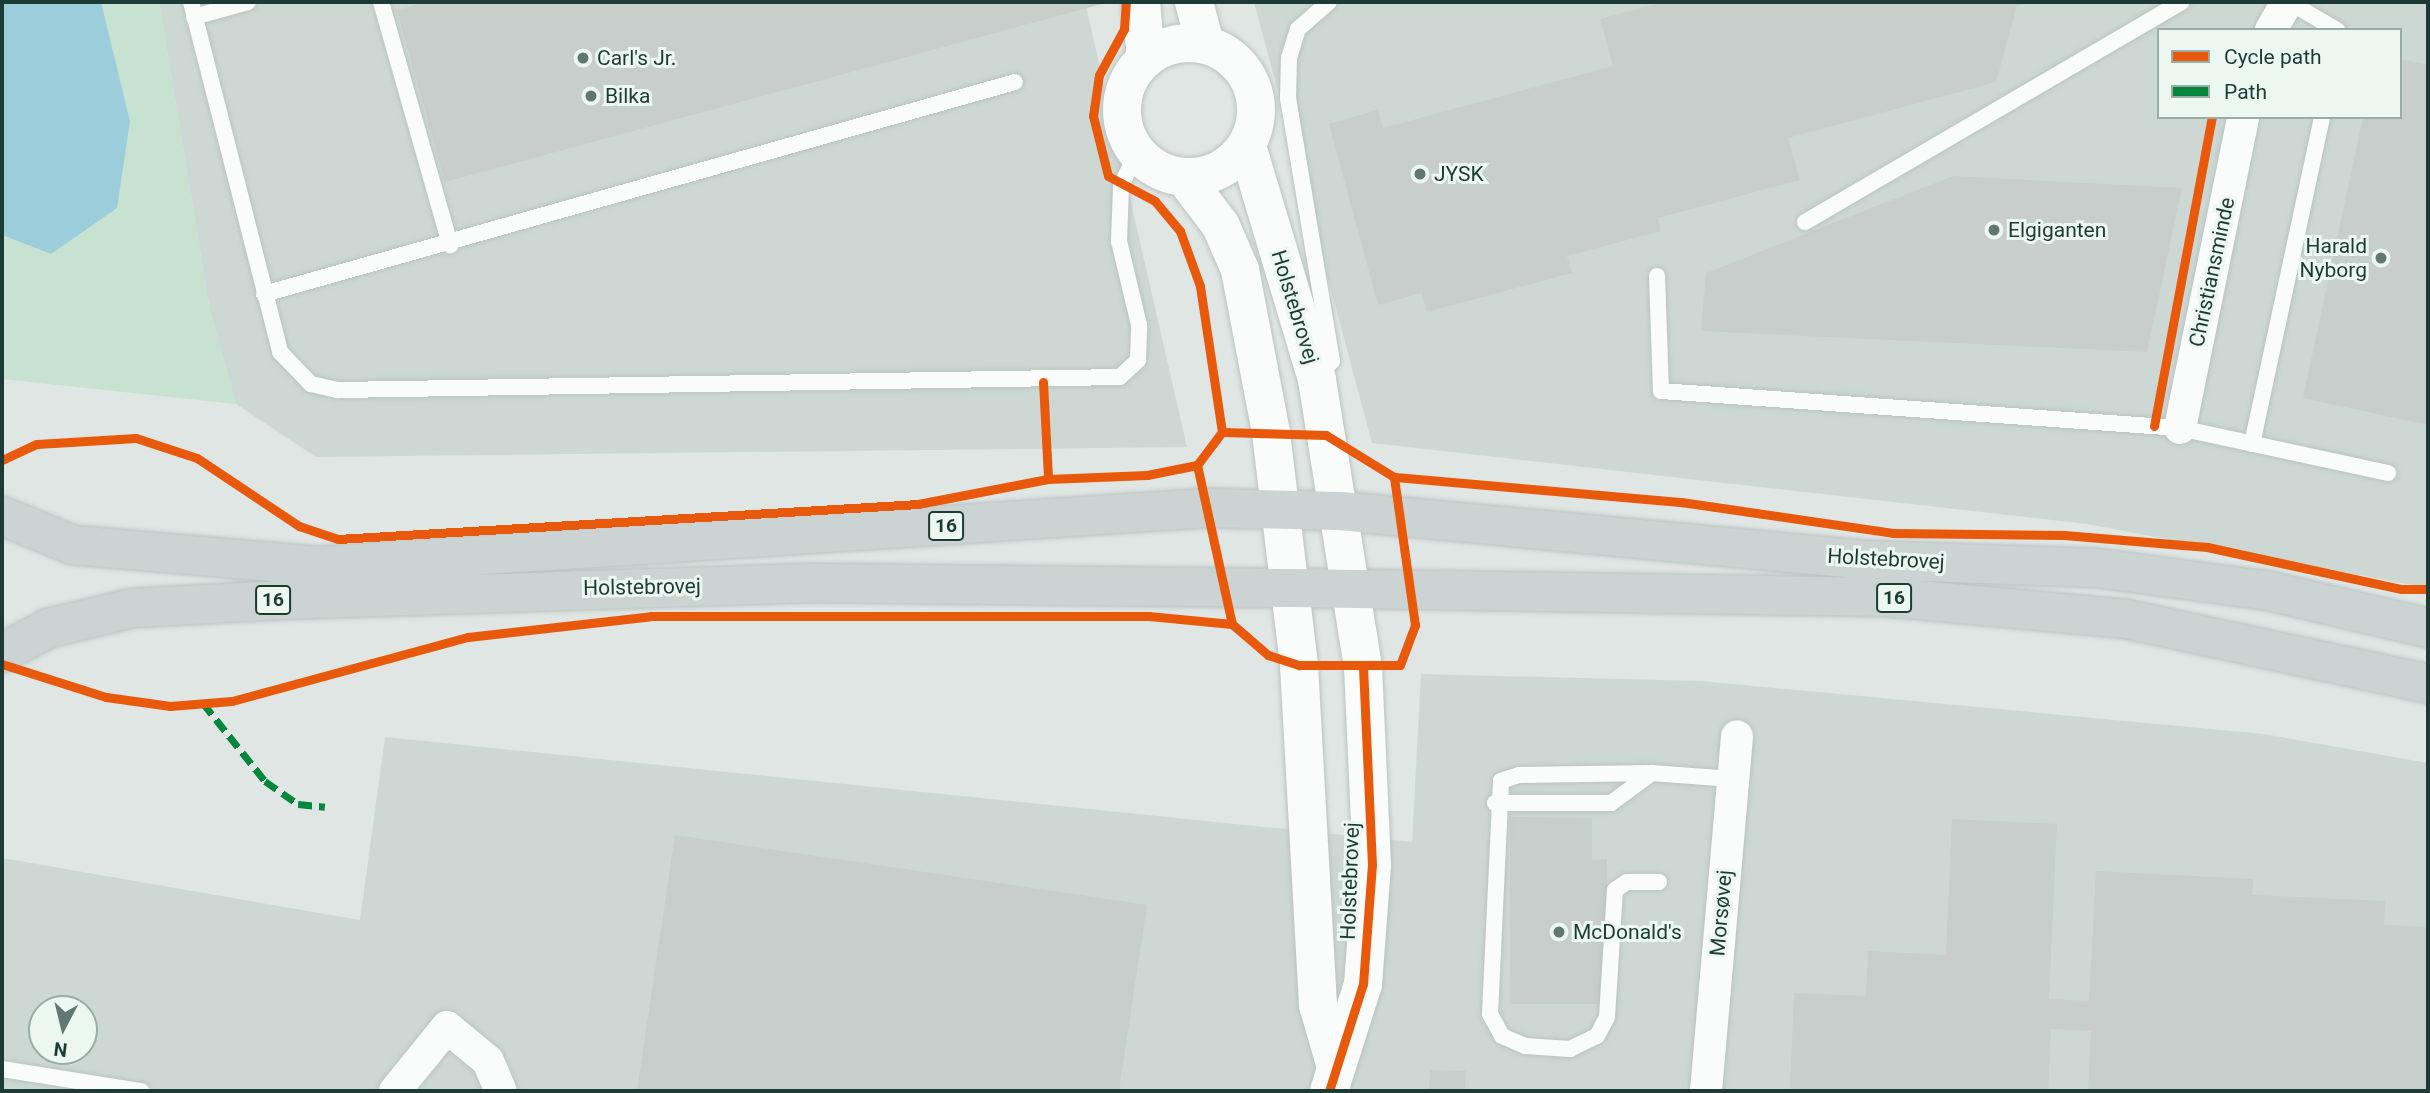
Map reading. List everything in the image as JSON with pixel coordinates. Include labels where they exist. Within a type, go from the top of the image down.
[{"type":"main road","name":"Holstebrovej","points":[[2,516],[73,545],[320,566],[1207,508],[1340,512],[1865,560],[2097,568],[2269,591],[2428,628]]},
{"type":"main road","name":"Holstebrovej","points":[[2,653],[49,628],[133,608],[295,599],[814,583],[1291,587],[1886,597],[2126,619],[2428,684]]},
{"type":"street","points":[[1141,2],[1146,59]]},
{"type":"street","points":[[1194,2],[1205,44]]},
{"type":"street","points":[[2272,28],[2288,2]]},
{"type":"street","points":[[1184,42],[1205,44],[1241,66],[1252,84],[1255,126],[1247,146],[1220,170],[1184,177],[1150,164],[1137,152],[1126,134],[1124,93],[1146,59],[1184,42]]},
{"type":"street","name":"Christiansminde","points":[[2180,428],[2243,119]]},
{"type":"street","name":"Holstebrovej","points":[[1247,146],[1317,380],[1363,667],[1372,865],[1363,984],[1333,1079]]},
{"type":"street","name":"Holstebrovej","points":[[1184,177],[1221,226],[1240,270],[1280,510],[1291,587],[1318,1005],[1333,1079]]},
{"type":"street","name":"Morsøvej","points":[[1706,1091],[1737,736]]},
{"type":"street","points":[[395,1091],[447,1027],[488,1061],[501,1091]]},
{"type":"lane","points":[[247,2],[192,9],[280,352],[296,374],[338,390],[1074,380],[1120,377],[1138,360],[1139,325],[1119,241],[1121,186],[1137,152]]},
{"type":"lane","points":[[381,2],[450,245]]},
{"type":"lane","points":[[1317,380],[1332,361],[1288,98],[1289,58],[1298,29],[1329,2]]},
{"type":"lane","points":[[1805,222],[2181,2]]},
{"type":"lane","points":[[2288,2],[2334,28]]},
{"type":"lane","points":[[264,294],[450,245],[1015,82]]},
{"type":"lane","points":[[2252,444],[2322,119]]},
{"type":"lane","points":[[1657,276],[1661,391],[2180,428],[2388,473]]},
{"type":"lane","points":[[1659,882],[1627,882],[1615,890],[1607,1017],[1597,1036],[1570,1049],[1511,1042],[1490,1014],[1495,803],[1501,781],[1519,775],[1652,773],[1732,779]]},
{"type":"lane","points":[[1495,803],[1611,803],[1652,773]]},
{"type":"lane","points":[[2,1069],[141,1091]]},
{"type":"shaded area","points":[[159,2],[1085,2],[1187,447],[316,457],[236,404],[210,311]]},
{"type":"shaded area","points":[[1254,2],[2428,2],[2428,588],[2087,524],[1372,443]]},
{"type":"shaded area","points":[[1421,674],[1701,681],[2264,734],[2428,763],[2428,1091],[2,1091],[2,858],[360,920],[385,737],[1412,842]]},
{"type":"green space","points":[[101,2],[159,2],[210,311],[236,404],[2,379],[2,235],[52,254],[130,121]]},
{"type":"water","points":[[2,2],[101,2],[130,121],[117,208],[51,254],[2,235]]},
{"type":"building","name":"Bilka","points":[[427,2],[1106,3],[445,182],[397,10]]},
{"type":"building","points":[[1664,2],[2031,3],[2017,6],[1996,82],[1788,138],[1800,180],[1658,218],[1661,231],[1567,256],[1572,273],[1427,312],[1422,293],[1378,305],[1329,124],[1378,110],[1383,128],[1613,66],[1600,19]]},
{"type":"building","name":"Harald Nyborg","points":[[2402,59],[2428,65],[2428,425],[2303,398],[2363,119],[2402,119]]},
{"type":"building","name":"Elgiganten","points":[[1953,176],[2182,188],[2147,352],[1701,331],[1706,273]]},
{"type":"building","name":"McDonald's","points":[[1510,817],[1592,818],[1592,860],[1607,859],[1607,1004],[1510,1004]]},
{"type":"building","points":[[1952,819],[2057,824],[2049,999],[2089,1001],[2096,871],[2253,879],[2252,895],[2385,901],[2384,925],[2428,927],[2428,1091],[2088,1091],[2091,1031],[2051,1029],[2048,1091],[1790,1091],[1794,993],[1866,996],[1868,951],[1946,955]]},
{"type":"building","points":[[675,835],[1147,905],[1119,1091],[637,1091]]},
{"type":"building","points":[[1430,1070],[1466,1071],[1465,1091],[1429,1091]]},
{"type":"marked path","points":[[203,703],[265,781],[298,804],[325,807]]},
{"type":"cycle path","points":[[2,460],[37,444],[136,438],[197,458],[299,526],[338,539],[918,504],[1048,479],[1147,475],[1197,465],[1222,432],[1200,286],[1180,231],[1155,201],[1108,176],[1093,116],[1099,75],[1124,29],[1126,2]]},
{"type":"cycle path","points":[[2154,426],[2212,119]]},
{"type":"cycle path","points":[[1043,382],[1048,479]]},
{"type":"cycle path","points":[[2,664],[106,697],[170,706],[232,701],[468,637],[651,616],[1149,616],[1232,624],[1268,655],[1299,665],[1400,665],[1415,625],[1394,477],[1326,435],[1222,432]]},
{"type":"cycle path","points":[[1197,465],[1232,624]]},
{"type":"cycle path","points":[[1394,477],[1681,502],[1893,533],[2064,535],[2207,547],[2402,589],[2428,589]]},
{"type":"cycle path","points":[[1329,1091],[1363,984],[1372,865],[1363,667]]},
{"type":"place","name":"Carl's Jr.","points":[[583,58]]},
{"type":"place","name":"Bilka","points":[[591,96]]},
{"type":"place","name":"JYSK","points":[[1420,174]]},
{"type":"place","name":"Elgiganten","points":[[1994,230]]},
{"type":"place","name":"Harald Nyborg","points":[[2381,258]]},
{"type":"place","name":"McDonald's","points":[[1559,932]]}]
